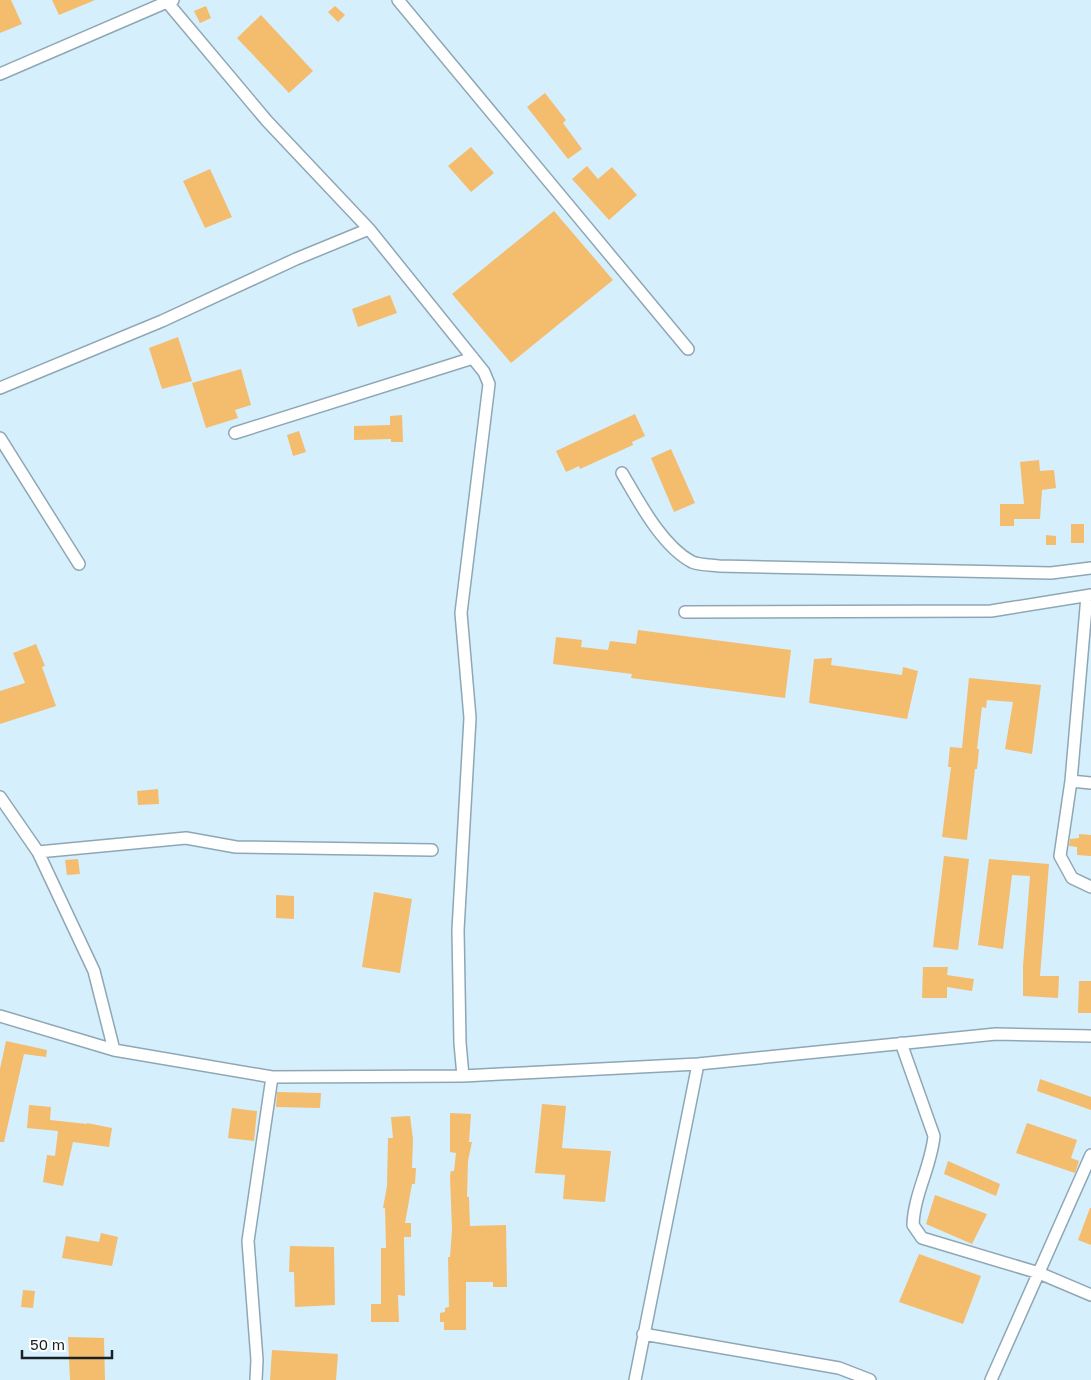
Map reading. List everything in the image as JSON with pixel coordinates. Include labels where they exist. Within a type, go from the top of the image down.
[{"type":"street","points":[[398,0],[688,349]]},
{"type":"street","points":[[0,74],[170,1],[266,121],[369,229],[484,372],[488,384],[460,612],[470,718],[458,930],[460,1043],[463,1076]]},
{"type":"street","points":[[0,388],[162,321],[296,259],[369,229]]},
{"type":"street","points":[[235,433],[473,358]]},
{"type":"street","points":[[0,438],[79,564]]},
{"type":"street","points":[[622,473],[651,523],[667,541],[693,562],[719,566],[1050,574],[1091,568]]},
{"type":"street","points":[[685,612],[991,611],[1089,596],[1071,782],[1060,856],[1072,878],[1091,887]]},
{"type":"street","points":[[1071,782],[1091,783]]},
{"type":"street","points":[[0,797],[38,852],[94,971],[114,1050]]},
{"type":"street","points":[[38,852],[186,838],[236,847],[432,850]]},
{"type":"street","points":[[0,1016],[114,1050],[272,1078],[463,1076],[698,1064],[996,1034],[1091,1036]]},
{"type":"street","points":[[901,1043],[934,1136],[933,1147],[914,1207],[913,1225],[922,1238],[1039,1273],[1091,1294]]},
{"type":"street","points":[[635,1380],[698,1064]]},
{"type":"street","points":[[256,1380],[257,1360],[248,1241],[272,1078]]},
{"type":"street","points":[[991,1380],[1091,1154]]},
{"type":"street","points":[[643,1334],[839,1368],[870,1380]]},
{"type":"building","points":[[0,0],[11,0],[22,24],[0,33]]},
{"type":"building","points":[[52,0],[95,0],[59,15]]},
{"type":"building","points":[[206,6],[211,18],[200,23],[194,11]]},
{"type":"building","points":[[335,6],[345,15],[338,22],[328,12]]},
{"type":"building","points":[[261,15],[313,71],[289,93],[237,38]]},
{"type":"building","points":[[545,93],[566,120],[563,123],[582,149],[568,159],[527,107]]},
{"type":"building","points":[[471,147],[494,173],[471,192],[448,166]]},
{"type":"building","points":[[587,166],[598,179],[612,167],[637,195],[609,220],[572,179]]},
{"type":"building","points":[[210,169],[232,217],[205,228],[183,181]]},
{"type":"building","points":[[554,211],[613,280],[511,363],[452,294]]},
{"type":"building","points":[[390,295],[397,313],[358,327],[352,309]]},
{"type":"building","points":[[178,337],[192,381],[162,389],[149,348]]},
{"type":"building","points":[[241,369],[251,405],[235,410],[238,418],[206,428],[192,383]]},
{"type":"building","points":[[635,414],[645,436],[632,442],[633,445],[580,469],[579,466],[566,472],[556,451]]},
{"type":"building","points":[[402,415],[403,442],[391,442],[391,439],[354,440],[354,426],[390,425],[390,416]]},
{"type":"building","points":[[299,431],[306,452],[293,456],[287,435]]},
{"type":"building","points":[[671,449],[695,503],[674,512],[651,458]]},
{"type":"building","points":[[1039,460],[1040,471],[1054,470],[1056,488],[1042,490],[1040,519],[1014,519],[1014,526],[1000,526],[1000,504],[1024,504],[1020,462]]},
{"type":"building","points":[[1071,524],[1084,524],[1084,543],[1071,543]]},
{"type":"building","points":[[1046,535],[1056,536],[1056,545],[1046,545]]},
{"type":"building","points":[[638,630],[791,650],[785,698],[631,678],[632,674],[553,664],[556,637],[582,640],[581,647],[608,650],[610,641],[636,644]]},
{"type":"building","points":[[36,644],[45,666],[42,667],[56,706],[0,724],[0,691],[25,683],[13,653]]},
{"type":"building","points":[[832,658],[831,665],[902,675],[903,667],[918,671],[907,719],[809,703],[814,659]]},
{"type":"building","points":[[969,678],[1041,685],[1032,754],[1005,749],[1013,702],[987,700],[986,708],[982,707],[977,749],[979,749],[977,769],[975,769],[967,840],[942,837],[951,767],[948,767],[950,747],[962,748]]},
{"type":"building","points":[[158,789],[159,804],[138,805],[137,791]]},
{"type":"building","points":[[1079,834],[1091,835],[1091,856],[1077,855],[1077,847],[1069,846],[1070,839],[1079,838]]},
{"type":"building","points":[[944,856],[969,859],[958,950],[933,947]]},
{"type":"building","points":[[78,859],[80,874],[67,875],[65,860]]},
{"type":"building","points":[[989,859],[1049,864],[1040,976],[1059,976],[1058,998],[1023,996],[1023,966],[1030,876],[1012,875],[1003,949],[978,945]]},
{"type":"building","points":[[374,892],[412,899],[400,973],[362,967]]},
{"type":"building","points":[[276,895],[294,896],[294,919],[276,918]]},
{"type":"building","points":[[923,967],[948,967],[947,975],[974,979],[972,991],[947,987],[947,998],[922,998]]},
{"type":"building","points":[[1079,981],[1091,981],[1091,1013],[1078,1013]]},
{"type":"building","points":[[6,1041],[47,1050],[46,1057],[24,1054],[4,1142],[0,1142],[0,1069]]},
{"type":"building","points":[[1040,1079],[1091,1097],[1091,1110],[1037,1091]]},
{"type":"building","points":[[277,1092],[321,1093],[320,1108],[276,1107]]},
{"type":"building","points":[[542,1104],[566,1106],[562,1148],[611,1151],[605,1202],[563,1199],[565,1175],[535,1173]]},
{"type":"building","points":[[29,1105],[51,1107],[50,1120],[87,1123],[112,1128],[109,1147],[73,1142],[63,1186],[43,1182],[47,1155],[55,1156],[58,1131],[27,1128]]},
{"type":"building","points":[[232,1108],[257,1111],[254,1141],[228,1138]]},
{"type":"building","points":[[450,1113],[471,1114],[469,1142],[472,1142],[468,1161],[467,1197],[469,1197],[470,1226],[506,1225],[507,1287],[493,1287],[493,1282],[466,1282],[466,1330],[444,1330],[444,1322],[440,1322],[440,1313],[445,1312],[445,1308],[449,1307],[448,1257],[450,1257],[452,1230],[450,1176],[451,1171],[454,1171],[456,1153],[450,1152]]},
{"type":"building","points":[[410,1116],[413,1139],[412,1168],[416,1168],[415,1184],[412,1184],[405,1223],[411,1223],[411,1237],[404,1237],[405,1296],[398,1295],[399,1322],[371,1322],[371,1304],[381,1304],[381,1248],[386,1248],[385,1208],[383,1208],[387,1186],[388,1138],[393,1138],[391,1117]]},
{"type":"building","points":[[1027,1123],[1077,1140],[1071,1158],[1079,1161],[1075,1173],[1016,1153]]},
{"type":"building","points":[[948,1161],[1000,1184],[996,1196],[944,1174]]},
{"type":"building","points":[[935,1195],[987,1214],[972,1244],[926,1224]]},
{"type":"building","points":[[1091,1208],[1091,1245],[1078,1240]]},
{"type":"building","points":[[101,1233],[118,1237],[112,1266],[62,1258],[66,1236],[99,1242]]},
{"type":"building","points":[[290,1246],[334,1247],[335,1305],[295,1307],[294,1272],[289,1272]]},
{"type":"building","points":[[919,1254],[981,1276],[963,1324],[899,1302]]},
{"type":"building","points":[[23,1290],[35,1291],[33,1308],[21,1307]]},
{"type":"building","points":[[68,1337],[104,1338],[105,1380],[70,1380]]},
{"type":"building","points":[[272,1350],[338,1354],[336,1380],[270,1380]]}]
